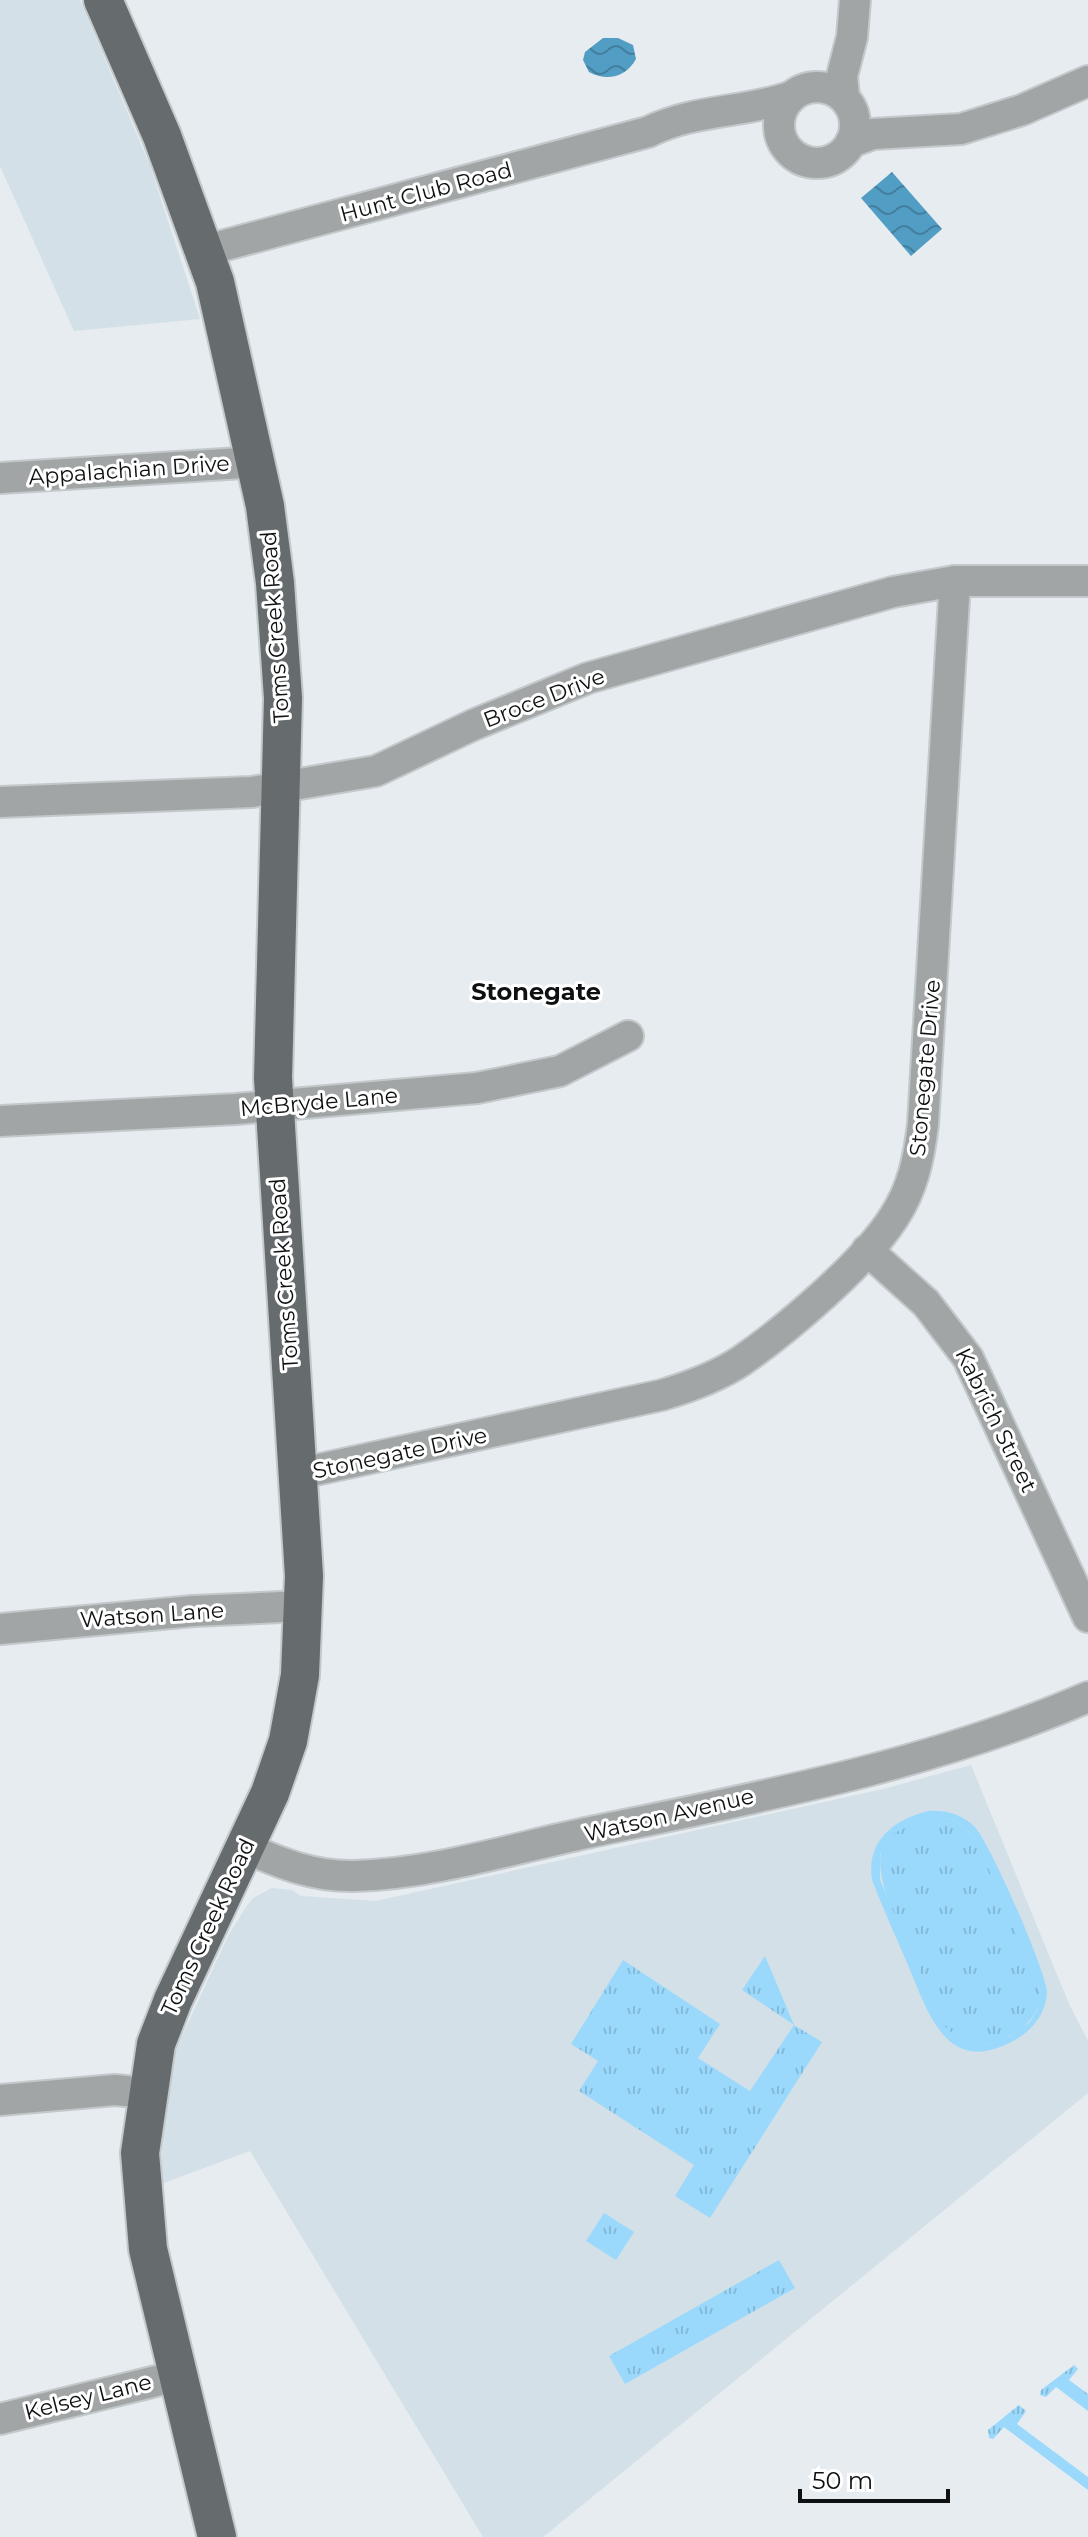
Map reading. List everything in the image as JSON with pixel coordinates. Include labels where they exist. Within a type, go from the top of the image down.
[{"type":"main road","name":"Toms Creek Road","points":[[103,0],[162,136],[215,282],[258,462],[279,621],[282,787],[272,1029],[273,1105],[304,1606],[300,1675],[288,1741],[270,1793],[161,2030],[147,2093],[140,2153],[142,2211],[177,2376],[217,2537]]},
{"type":"street","points":[[854,5],[815,75],[795,94],[780,115],[781,137],[793,155],[814,163],[836,158],[851,142],[873,134],[961,129],[1022,110],[1088,81]]},
{"type":"street","points":[[851,142],[855,121],[845,99],[842,76],[852,37],[854,5]]},
{"type":"street","points":[[795,94],[819,86],[873,115],[897,118],[997,116]]},
{"type":"street","name":"Hunt Club Road","points":[[203,251],[648,132],[695,114],[750,109],[795,94]]},
{"type":"street","name":"Hunt Club Road","points":[[648,132],[749,126],[781,137]]},
{"type":"street","name":"Appalachian Drive","points":[[0,478],[258,462]]},
{"type":"street","name":"Broce Drive","points":[[0,802],[252,792],[376,771],[512,708],[588,678],[893,592],[955,581],[1088,581]]},
{"type":"street","name":"Stonegate Drive","points":[[297,1474],[662,1395],[696,1384],[750,1354],[867,1250],[901,1205],[920,1149],[955,581]]},
{"type":"street","name":"McBryde Lane","points":[[0,1121],[273,1105],[477,1088],[531,1079],[591,1058],[628,1036]]},
{"type":"street","name":"Kabrich Street","points":[[867,1250],[926,1303],[968,1358],[1088,1617]]},
{"type":"street","name":"Watson Lane","points":[[0,1629],[179,1612],[304,1606]]},
{"type":"street","name":"Watson Avenue","points":[[244,1847],[298,1869],[337,1875],[420,1867],[711,1806],[907,1760],[1015,1727],[1088,1697]]},
{"type":"street","points":[[0,2100],[115,2090],[147,2093]]},
{"type":"street","name":"Kelsey Lane","points":[[0,2419],[177,2376]]},
{"type":"shaded area","points":[[0,0],[80,0],[150,166],[200,319],[74,331],[0,166]]},
{"type":"shaded area","points":[[971,1765],[1069,2004],[1088,2041],[1088,2093],[543,2537],[483,2537],[250,2151],[161,2184],[163,2121],[177,2047],[228,1936],[246,1907],[253,1898],[272,1888],[292,1890],[301,1896],[376,1901],[883,1789]]},
{"type":"green space","points":[[928,1811],[946,1812],[958,1815],[973,1825],[1003,1878],[1044,1980],[1046,2000],[1033,2026],[1022,2036],[992,2050],[973,2051],[957,2046],[944,2036],[933,2021],[872,1880],[871,1866],[878,1843],[893,1827]],"holes":[[[944,1818],[957,1821],[975,1838],[1040,1988],[1037,2010],[1030,2022],[1009,2037],[986,2045],[962,2042],[941,2023],[880,1880],[880,1854],[894,1833],[922,1820]]]},
{"type":"green space","points":[[944,1818],[957,1821],[975,1838],[1023,1938],[1040,1990],[1038,2006],[1027,2024],[1008,2037],[989,2044],[975,2045],[955,2039],[941,2023],[893,1914],[880,1868],[882,1848],[892,1832],[912,1822]]},
{"type":"green space","points":[[765,1956],[794,2025],[742,1990]]},
{"type":"green space","points":[[623,1960],[720,2024],[698,2058],[750,2091],[794,2025],[822,2042],[710,2218],[675,2196],[694,2165],[579,2091],[598,2061],[571,2044]]},
{"type":"green space","points":[[604,2213],[634,2232],[616,2260],[586,2241]]},
{"type":"green space","points":[[779,2260],[795,2288],[625,2384],[609,2356]]},
{"type":"green space","points":[[1074,2365],[1078,2369],[1069,2380],[1088,2394],[1088,2411],[1056,2387],[1046,2397],[1040,2395],[1041,2390]]},
{"type":"green space","points":[[1019,2405],[1026,2411],[1017,2424],[1088,2477],[1088,2490],[1004,2427],[993,2439],[989,2438],[988,2430]]},
{"type":"water","points":[[603,38],[618,38],[633,45],[636,59],[621,74],[609,77],[596,75],[589,72],[583,60],[585,52]]},
{"type":"water","points":[[892,172],[942,229],[911,256],[861,198]]},
{"type":"district","name":"Stonegate","points":[[536,991]]}]
